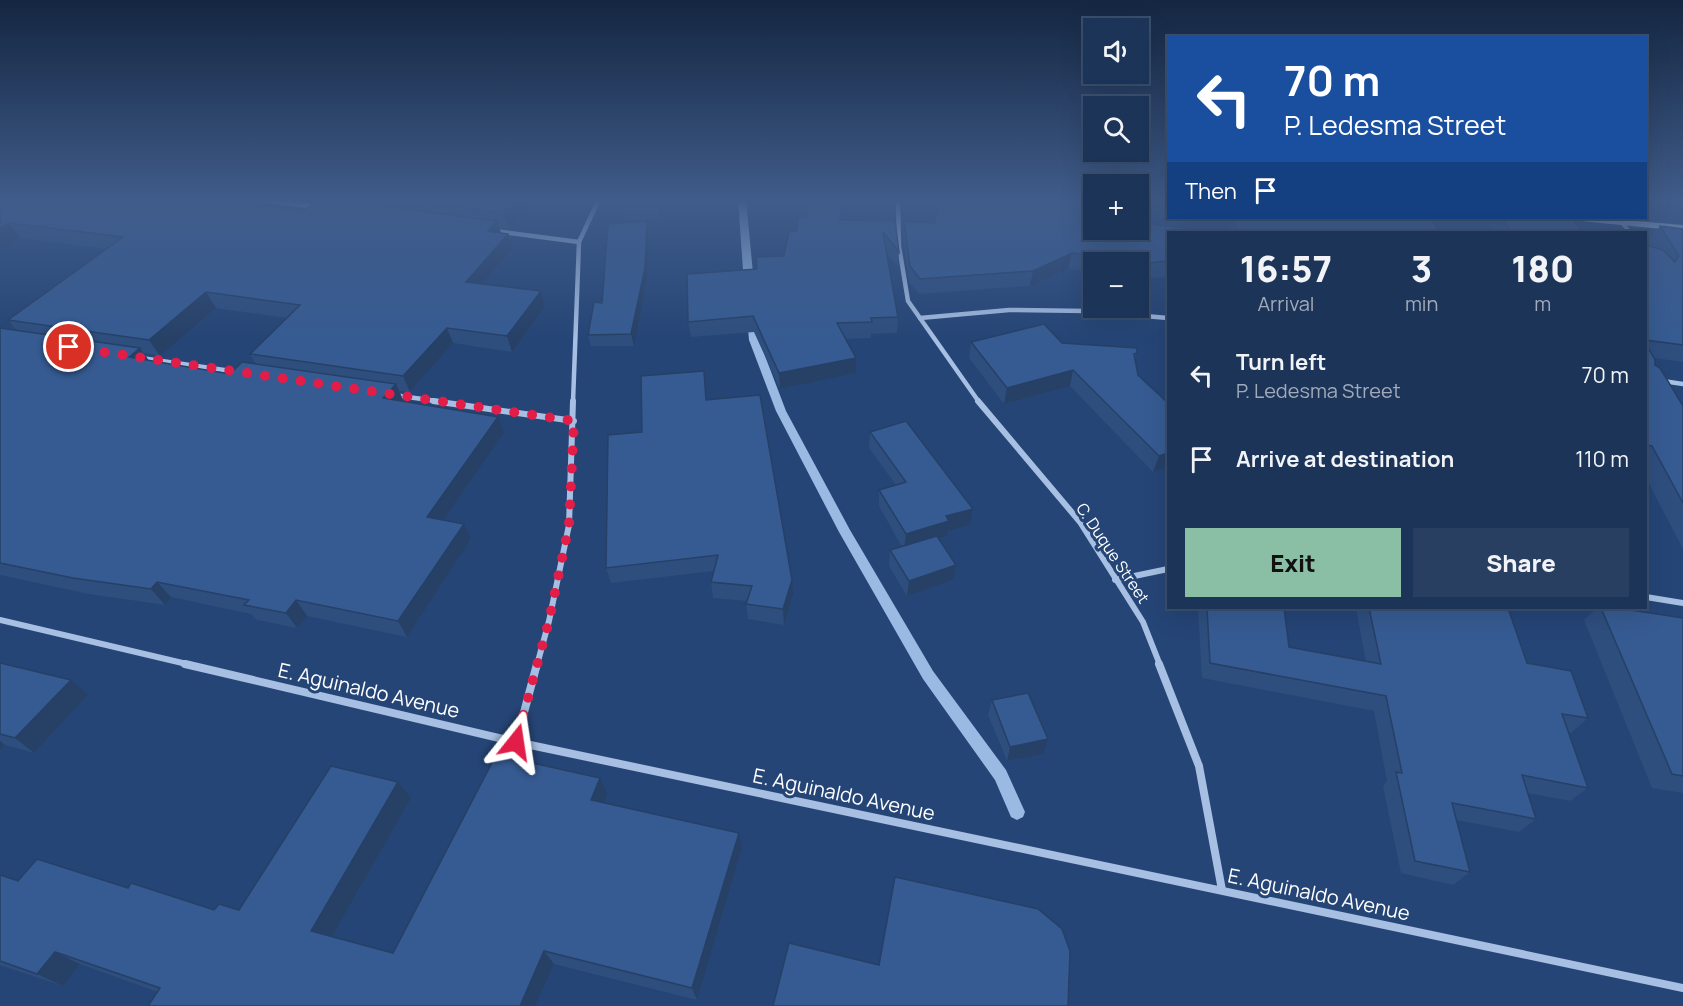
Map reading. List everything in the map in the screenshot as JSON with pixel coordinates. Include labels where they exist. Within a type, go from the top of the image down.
[{"type":"street","points":[[516,742],[549,621],[569,525],[579,246]]},
{"type":"street","name":"C. Duque Street","points":[[899,246],[908,301],[969,390],[1080,522],[1143,622],[1199,766],[1222,890]]},
{"type":"street","points":[[920,318],[1009,310],[1087,310],[1167,318]]},
{"type":"street","points":[[129,356],[246,373]]},
{"type":"street","points":[[1655,380],[1683,384]]},
{"type":"street","points":[[387,394],[574,421]]},
{"type":"street","points":[[1115,580],[1167,569]]},
{"type":"street","points":[[1647,597],[1683,603]]},
{"type":"street","name":"E. Aguinaldo Avenue","points":[[0,620],[516,742],[1683,988]]},
{"type":"building","points":[[111,246],[498,246],[466,282],[541,291],[507,336],[447,328],[403,376],[250,354],[300,305],[206,292],[149,340],[8,320]]},
{"type":"building","points":[[606,246],[646,246],[645,268],[631,334],[588,335],[594,302],[602,303]]},
{"type":"building","points":[[786,246],[885,246],[898,317],[871,318],[872,322],[837,323],[856,358],[779,373],[753,316],[688,322],[687,274],[757,269],[756,257],[784,256]]},
{"type":"building","points":[[907,246],[1167,246],[1167,261],[1149,263],[1149,252],[1083,252],[1083,254],[1072,253],[1033,271],[920,279],[910,266]]},
{"type":"building","points":[[1647,246],[1663,250],[1675,262],[1679,256],[1673,246],[1683,246],[1683,345],[1647,340]]},
{"type":"building","points":[[1044,324],[1062,343],[1137,348],[1137,353],[1134,354],[1138,375],[1167,402],[1167,453],[1159,456],[1073,370],[1007,388],[971,342]]},
{"type":"building","points":[[0,328],[140,348],[129,357],[230,374],[242,362],[396,384],[383,398],[498,417],[427,517],[464,524],[398,621],[296,600],[286,613],[244,605],[249,600],[157,582],[151,589],[73,578],[0,563]]},
{"type":"building","points":[[1647,346],[1655,360],[1655,365],[1660,368],[1683,406],[1683,503],[1652,446],[1647,445]]},
{"type":"building","points":[[704,371],[706,400],[760,395],[792,580],[783,609],[746,604],[752,586],[711,582],[718,555],[606,568],[608,435],[642,432],[641,376]]},
{"type":"building","points":[[906,421],[973,509],[946,516],[949,521],[906,534],[879,490],[906,482],[870,432]]},
{"type":"building","points":[[937,536],[956,565],[909,581],[890,550]]},
{"type":"building","points":[[1207,609],[1284,609],[1289,647],[1381,664],[1369,609],[1508,609],[1527,663],[1571,671],[1588,718],[1562,714],[1588,788],[1522,775],[1536,819],[1452,803],[1470,872],[1415,861],[1396,772],[1402,773],[1386,696],[1210,663]]},
{"type":"building","points":[[1601,609],[1624,609],[1683,618],[1683,776],[1672,774]]},
{"type":"building","points":[[0,663],[71,680],[15,738],[0,734]]},
{"type":"building","points":[[1028,693],[1048,739],[1010,747],[992,700]]},
{"type":"building","points":[[496,755],[600,778],[591,800],[739,833],[692,988],[544,951],[520,1006],[148,1006],[160,988],[55,952],[37,974],[0,961],[0,875],[18,881],[37,859],[128,888],[131,883],[214,910],[219,904],[239,910],[331,766],[398,782],[311,931],[393,953]]},
{"type":"building","points":[[895,877],[1038,909],[1062,929],[1070,951],[1068,1006],[773,1006],[789,943],[879,965]]},
{"type":"waterway","points":[[746,246],[749,284]]},
{"type":"waterway","points":[[752,317],[754,340],[781,411],[845,532],[928,675],[1001,775],[1017,812]]},
{"type":"route","points":[[69,347],[574,421],[569,525],[549,621],[516,742]]}]
